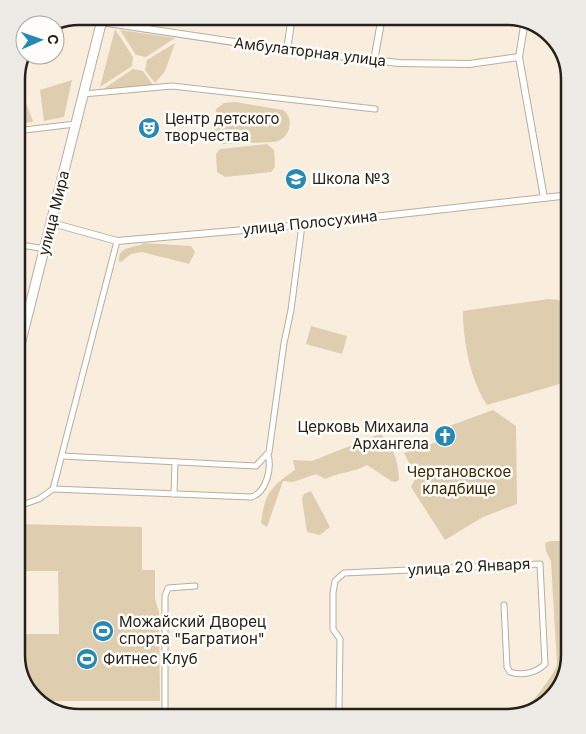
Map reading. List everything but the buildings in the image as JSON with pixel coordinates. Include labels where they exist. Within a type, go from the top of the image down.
[{"type":"main road","name":"улица Мира","points":[[25,326],[52,223],[98,25]]},
{"type":"street","name":"Амбулаторная улица","points":[[141,25],[287,50],[374,60],[469,64],[519,57]]},
{"type":"street","points":[[287,50],[291,25]]},
{"type":"street","points":[[374,60],[380,25]]},
{"type":"street","points":[[524,28],[519,57],[544,198]]},
{"type":"street","points":[[83,94],[172,86],[375,109]]},
{"type":"street","points":[[25,130],[75,124]]},
{"type":"street","name":"улица Полосухина","points":[[52,223],[117,241],[302,225],[561,196]]},
{"type":"street","points":[[25,504],[40,498],[53,489],[258,495],[268,474],[268,455],[291,310],[302,225]]},
{"type":"street","points":[[53,489],[117,241]]},
{"type":"street","points":[[25,246],[45,249]]},
{"type":"street","points":[[62,456],[256,466],[268,455]]},
{"type":"street","points":[[174,494],[175,462]]},
{"type":"street","name":"улица 20 Января","points":[[339,709],[340,639],[333,629],[333,593],[335,581],[344,573],[540,564],[544,664],[542,667],[525,674],[510,672],[507,667],[504,605]]},
{"type":"street","points":[[165,709],[165,596],[168,588],[195,586]]},
{"type":"green space","points":[[115,29],[133,57],[132,66],[100,87]]},
{"type":"green space","points":[[120,30],[175,38],[146,57],[136,55]]},
{"type":"green space","points":[[175,43],[165,71],[155,83],[145,70],[147,60]]},
{"type":"green space","points":[[133,69],[143,71],[153,85],[102,90]]},
{"type":"green space","points":[[72,80],[64,117],[44,121],[40,90]]},
{"type":"green space","points":[[25,101],[33,121],[25,123]]},
{"type":"green space","points":[[235,102],[283,110],[287,114],[290,124],[287,133],[284,137],[274,142],[222,144],[214,132],[216,109],[224,103]]},
{"type":"green space","points":[[267,144],[274,150],[275,167],[271,172],[225,177],[217,172],[216,154],[220,149]]},
{"type":"green space","points":[[144,243],[191,246],[195,252],[189,264],[142,252],[131,254],[119,262],[119,257],[124,250]]},
{"type":"green space","points":[[548,299],[559,300],[561,305],[561,384],[487,405],[472,372],[464,335],[463,311]]},
{"type":"green space","points":[[311,326],[347,336],[342,354],[306,344]]},
{"type":"green space","name":"Чертановское кладбище","points":[[493,410],[516,426],[517,504],[483,517],[445,540],[411,487],[416,477],[404,453],[452,437],[449,426]]},
{"type":"green space","points":[[380,434],[392,448],[398,467],[399,480],[391,481],[367,465],[325,479],[316,474],[293,482],[283,481],[267,527],[261,523],[270,491],[295,470],[293,460],[312,461]]},
{"type":"green space","points":[[311,491],[330,527],[320,535],[307,532],[302,499],[304,494]]},
{"type":"green space","points":[[25,524],[142,527],[142,570],[155,570],[155,599],[159,612],[160,701],[51,701],[38,691],[26,666],[25,634],[59,634],[58,571],[25,571]]},
{"type":"green space","points":[[561,541],[561,662],[557,676],[550,688],[530,704],[541,691],[557,665],[551,561],[546,551],[545,543]]},
{"type":"place","name":"Центр детского творчества","points":[[149,128]]},
{"type":"place","name":"Школа №3","points":[[296,179]]},
{"type":"place","name":"Церковь Михаила Архангела","points":[[445,436]]},
{"type":"place","name":"Можайский Дворец спорта \"Багратион\"","points":[[103,631]]},
{"type":"place","name":"Фитнес Клуб","points":[[87,659]]}]
